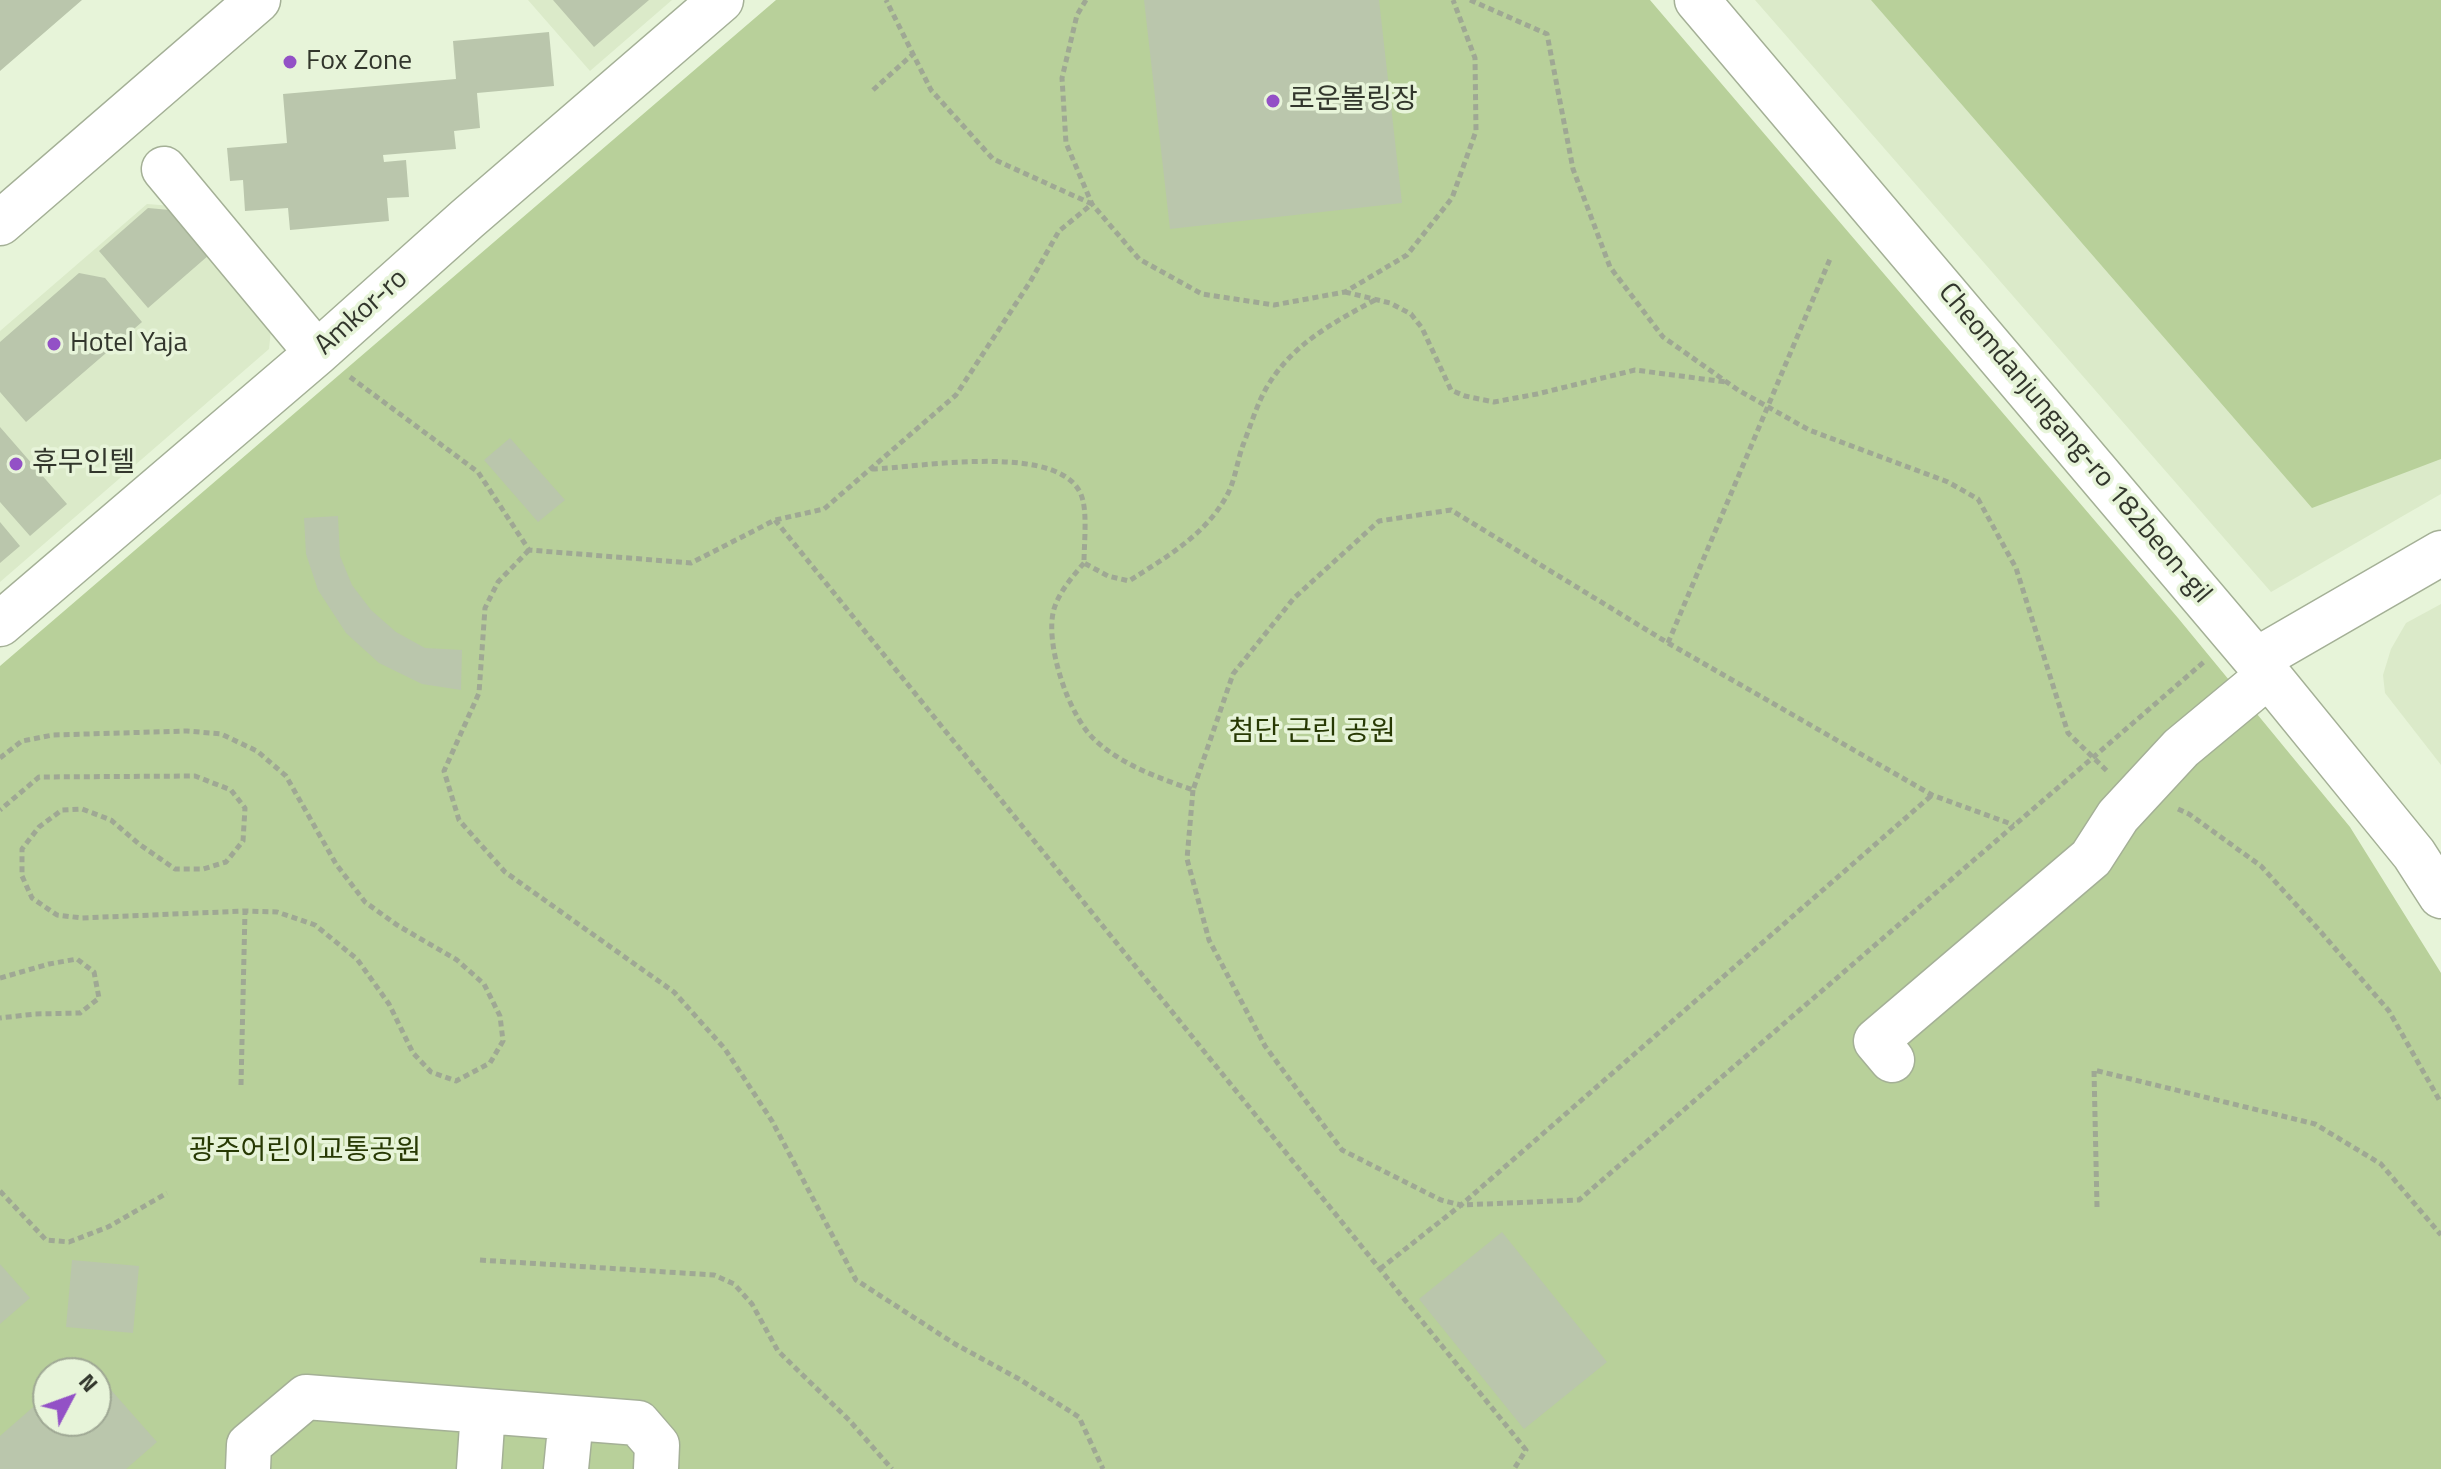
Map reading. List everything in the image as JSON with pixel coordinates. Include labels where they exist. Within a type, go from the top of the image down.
[{"type":"street","points":[[0,223],[258,0]]},
{"type":"street","name":"Amkor-ro","points":[[0,624],[317,353],[721,0]]},
{"type":"street","name":"Cheomdanjungang-ro 182beon-gil","points":[[1697,0],[2262,668],[2414,854],[2441,896]]},
{"type":"street","points":[[164,169],[317,353]]},
{"type":"street","points":[[1892,1060],[1876,1041],[2091,858],[2118,816],[2262,668],[2441,553]]},
{"type":"street","points":[[248,1469],[249,1445],[306,1397],[638,1423],[657,1445],[656,1469]]},
{"type":"street","points":[[479,1469],[483,1411]]},
{"type":"street","points":[[566,1469],[571,1418]]},
{"type":"path","points":[[886,0],[931,90],[993,159],[1092,204]]},
{"type":"path","points":[[1086,0],[1077,15],[1062,78],[1066,143],[1092,204],[1139,259],[1202,294],[1274,305],[1345,292],[1407,255],[1452,198],[1476,131],[1475,58],[1453,0]]},
{"type":"path","points":[[1470,0],[1547,34],[1573,169],[1610,267],[1663,337],[1727,382],[1809,430],[1948,482],[1978,499],[2016,568],[2068,733],[2118,782],[2189,814],[2261,866],[2389,1011],[2441,1103]]},
{"type":"path","points":[[873,90],[913,54]]},
{"type":"path","points":[[529,550],[691,563],[775,520],[824,509],[956,395],[1030,282],[1059,231],[1092,204]]},
{"type":"path","points":[[1668,643],[1830,259]]},
{"type":"path","points":[[1345,292],[1390,303],[1411,314],[1422,328],[1451,390],[1465,396],[1494,402],[1635,370],[1727,382]]},
{"type":"path","points":[[1084,563],[1108,576],[1129,581],[1206,526],[1228,495],[1242,449],[1268,385],[1293,351],[1330,325],[1375,300]]},
{"type":"path","points":[[317,353],[478,472],[529,550]]},
{"type":"path","points":[[870,469],[983,461],[1038,465],[1068,477],[1083,500],[1084,563],[1069,581],[1054,610],[1053,637],[1060,682],[1094,740],[1135,767],[1193,790]]},
{"type":"path","points":[[2014,825],[1932,795],[1668,643],[1451,510],[1379,521],[1294,598],[1233,674],[1193,790],[1187,859],[1209,940],[1265,1046],[1342,1150],[1441,1200],[1461,1205],[1579,1200],[2209,658]]},
{"type":"path","points":[[775,520],[1526,1450],[1514,1469]]},
{"type":"path","points":[[529,550],[498,582],[485,608],[479,693],[444,771],[459,820],[505,872],[674,992],[725,1049],[772,1121],[856,1280],[955,1344],[1079,1417],[1103,1469]]},
{"type":"path","points":[[0,758],[22,741],[53,735],[187,731],[221,734],[257,751],[286,776],[336,864],[365,902],[457,960],[484,984],[500,1016],[503,1041],[490,1063],[456,1081],[431,1072],[413,1053],[389,1004],[357,959],[315,925],[277,912],[82,918],[57,915],[32,898],[22,876],[22,849],[39,827],[62,810],[82,809],[111,820],[175,869],[203,869],[226,862],[243,841],[245,808],[231,790],[195,776],[39,777],[0,810]]},
{"type":"path","points":[[1380,1269],[1461,1205],[1932,795]]},
{"type":"path","points":[[241,1085],[245,911]]},
{"type":"path","points":[[0,978],[77,959],[94,972],[99,998],[80,1013],[0,1018]]},
{"type":"path","points":[[2097,1207],[2094,1070],[2315,1124],[2381,1164],[2441,1235]]},
{"type":"path","points":[[0,1191],[46,1240],[69,1242],[108,1227],[167,1193]]},
{"type":"path","points":[[480,1260],[714,1275],[734,1284],[752,1304],[778,1351],[849,1420],[892,1469]]},
{"type":"shaded area","points":[[528,0],[672,0],[590,71]]},
{"type":"shaded area","points":[[1755,0],[2441,0],[2441,494],[2271,592]]},
{"type":"shaded area","points":[[147,204],[172,206],[272,321],[269,349],[0,582],[0,331]]},
{"type":"shaded area","points":[[2441,604],[2441,765],[2385,693],[2383,675],[2391,649],[2406,623]]},
{"type":"green space","name":"첨단 근린 공원","points":[[776,0],[1650,0],[2178,618],[2350,827],[2441,973],[2441,1469],[0,1469],[0,666]]},
{"type":"green space","points":[[1871,0],[2441,0],[2441,459],[2312,508]]},
{"type":"building","points":[[0,0],[82,0],[0,71]]},
{"type":"building","points":[[553,0],[649,0],[594,47]]},
{"type":"building","name":"로운볼링장","points":[[1144,0],[1379,0],[1402,203],[1170,229]]},
{"type":"building","points":[[549,32],[554,86],[477,93],[480,128],[454,131],[456,149],[383,155],[384,162],[406,160],[409,197],[387,198],[389,221],[290,230],[288,208],[245,211],[243,180],[230,181],[227,148],[287,143],[283,94],[456,79],[453,41]]},
{"type":"building","points":[[148,208],[170,210],[209,255],[148,308],[99,251]]},
{"type":"building","points":[[79,273],[105,278],[142,322],[26,422],[0,392],[0,342]]},
{"type":"building","name":"휴무인텔","points":[[0,427],[67,504],[30,536],[0,502]]},
{"type":"building","points":[[510,438],[565,500],[538,522],[484,460]]},
{"type":"building","points":[[338,516],[340,556],[352,585],[371,610],[396,632],[425,648],[462,650],[461,690],[422,684],[379,663],[346,633],[318,590],[306,554],[304,518]]},
{"type":"building","points":[[0,522],[20,546],[0,563]]},
{"type":"building","points":[[1502,1232],[1607,1362],[1524,1429],[1419,1299]]},
{"type":"building","points":[[72,1260],[139,1266],[133,1333],[66,1327]]},
{"type":"building","points":[[0,1264],[30,1298],[0,1324]]},
{"type":"building","points":[[112,1391],[157,1442],[126,1469],[0,1469],[0,1436],[32,1408],[32,1437],[112,1437]]},
{"type":"place","name":"Fox Zone","points":[[290,62]]},
{"type":"place","name":"로운볼링장","points":[[1273,101]]},
{"type":"place","name":"Hotel Yaja","points":[[54,344]]},
{"type":"place","name":"휴무인텔","points":[[16,464]]},
{"type":"park label","name":"광주어린이교통공원","points":[[305,1152]]}]
